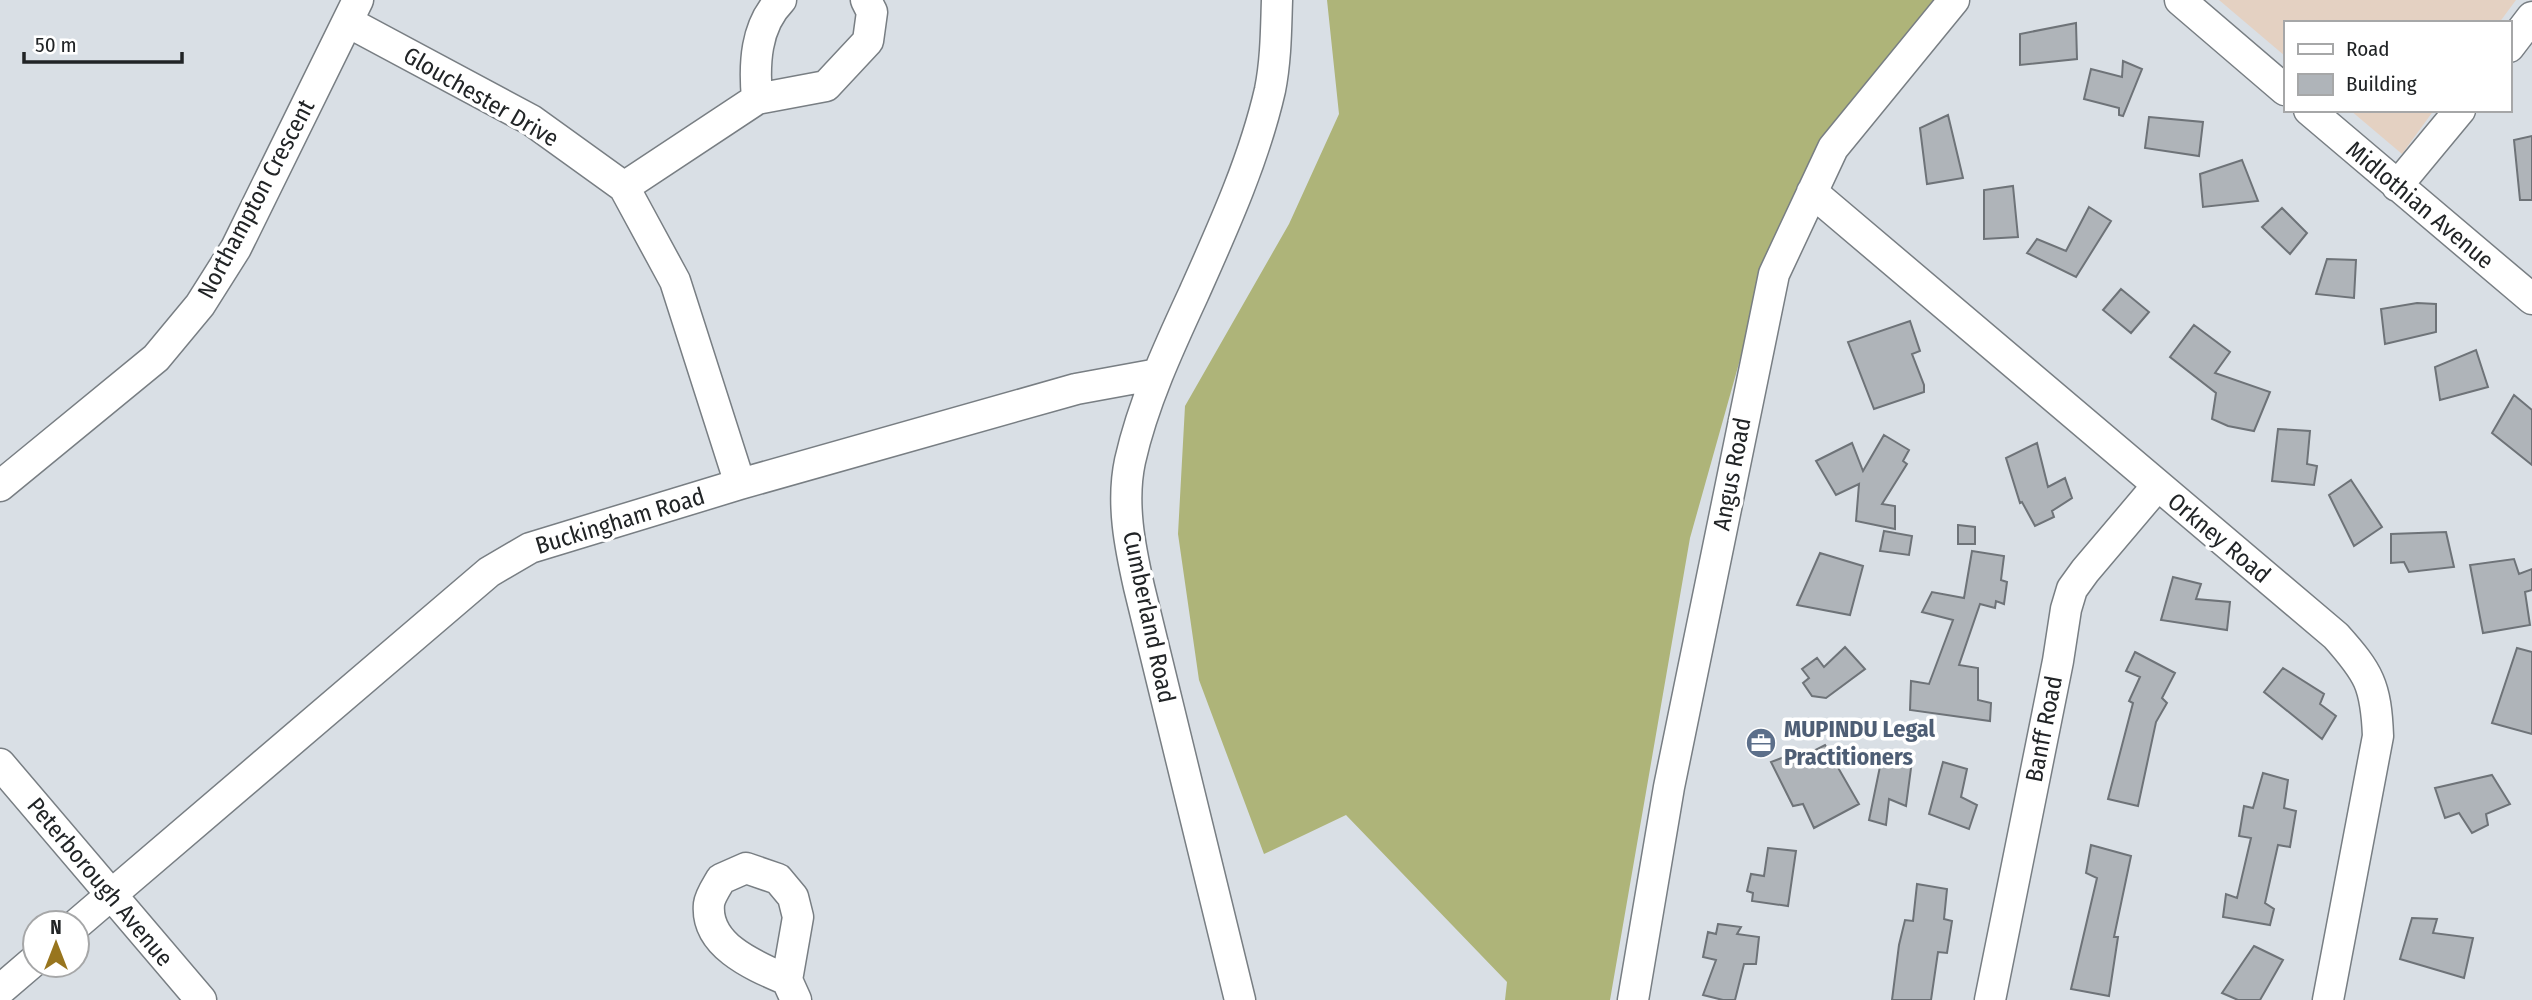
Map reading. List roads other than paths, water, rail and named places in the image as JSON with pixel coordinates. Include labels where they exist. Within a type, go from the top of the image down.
[{"type":"street","points":[[757,99],[754,68],[761,34],[781,0]]},
{"type":"street","points":[[624,187],[757,99],[826,86],[869,41],[872,12],[866,0]]},
{"type":"street","name":"Cumberland Road","points":[[1240,1000],[1130,545],[1126,497],[1130,462],[1158,374],[1216,244],[1256,139],[1276,46],[1277,0]]},
{"type":"street","name":"Angus Road","points":[[1633,1000],[1669,787],[1774,274],[1833,148],[1954,0]]},
{"type":"street","points":[[2180,0],[2284,89]]},
{"type":"street","name":"Glouchester Drive","points":[[353,11],[531,120],[624,187],[675,281],[740,484]]},
{"type":"street","name":"Northampton Crescent","points":[[0,486],[156,358],[200,305],[236,248],[353,11]]},
{"type":"street","points":[[2511,44],[2532,17]]},
{"type":"street","name":"Midlothian Avenue","points":[[2311,112],[2532,299]]},
{"type":"street","points":[[2397,186],[2458,112]]},
{"type":"street","name":"Orkney Road","points":[[1812,192],[2336,636],[2355,658],[2370,682],[2377,709],[2378,736],[2328,1000]]},
{"type":"street","name":"Buckingham Road","points":[[91,912],[488,572],[530,548],[740,484],[1076,389],[1158,374]]},
{"type":"street","name":"Banff Road","points":[[1990,1000],[2072,589],[2157,486]]},
{"type":"street","name":"Peterborough Avenue","points":[[0,764],[201,1000]]},
{"type":"street","points":[[0,990],[21,972]]},
{"type":"place","name":"MUPINDU Legal Practitioners","points":[[1761,743]]}]
